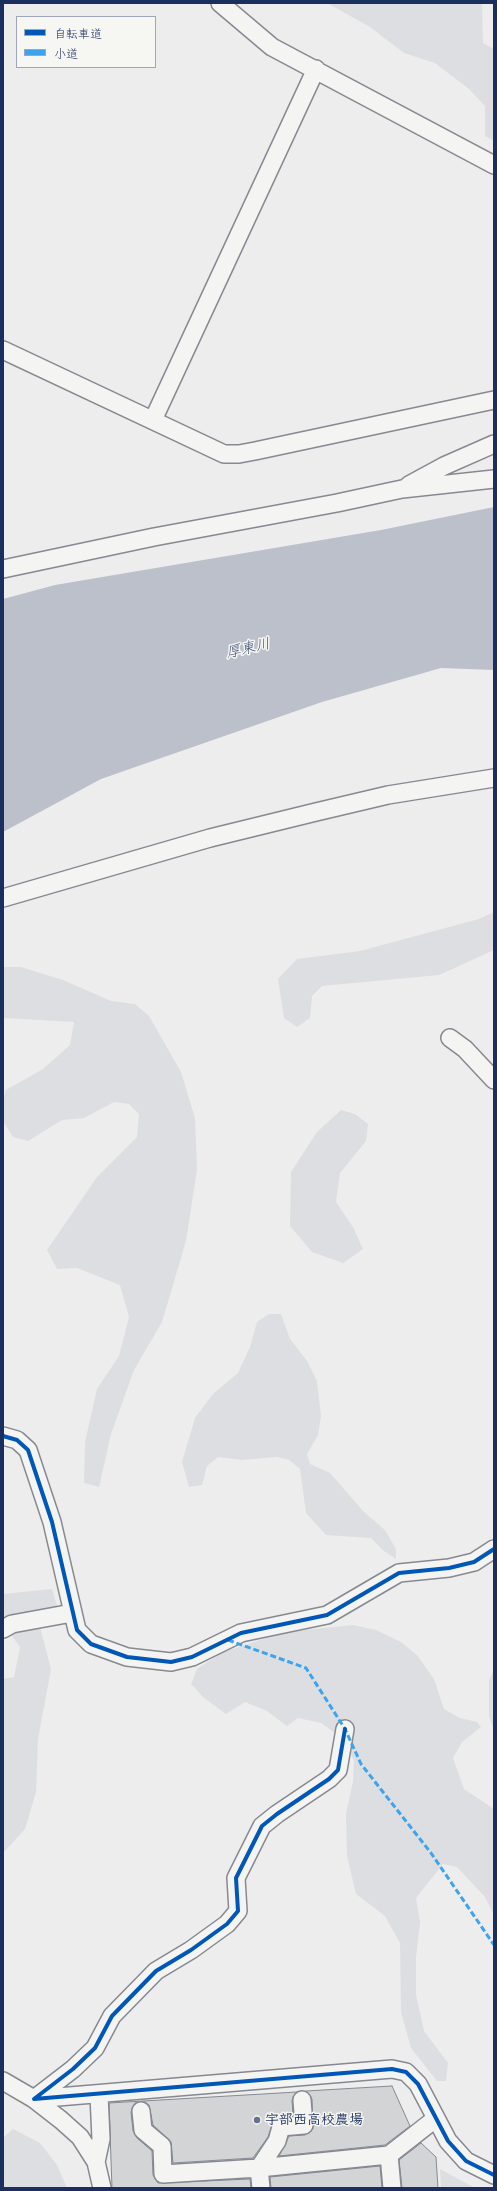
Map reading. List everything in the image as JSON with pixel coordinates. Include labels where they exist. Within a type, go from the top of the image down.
[{"type":"street","points":[[220,3],[272,47],[316,69],[494,165]]},
{"type":"street","points":[[153,420],[316,69]]},
{"type":"street","points":[[3,350],[224,454],[239,454],[494,400]]},
{"type":"street","points":[[402,489],[444,466],[494,444]]},
{"type":"street","points":[[3,570],[154,537],[337,504],[402,489],[494,479]]},
{"type":"street","points":[[3,898],[203,840],[316,812],[388,795],[494,778]]},
{"type":"street","points":[[450,1038],[466,1049],[494,1080]]},
{"type":"street","points":[[3,1436],[17,1440],[28,1450],[52,1522],[77,1630],[91,1644],[128,1656],[171,1662],[199,1654],[241,1633],[327,1615],[399,1573],[449,1568],[468,1564],[474,1562],[494,1549]]},
{"type":"street","points":[[3,1629],[12,1624],[72,1613]]},
{"type":"street","points":[[34,2099],[73,2069],[95,2048],[112,2016],[156,1971],[191,1950],[227,1924],[238,1911],[236,1878],[262,1826],[277,1814],[329,1779],[338,1770],[345,1729]]},
{"type":"street","points":[[34,2099],[99,2095],[392,2069],[406,2072],[418,2084],[448,2142],[466,2160],[494,2175]]},
{"type":"street","points":[[3,2081],[34,2099],[80,2137],[96,2162],[102,2187]]},
{"type":"street","points":[[96,2162],[101,2139],[99,2095]]},
{"type":"street","points":[[260,2188],[259,2168],[277,2141],[281,2127],[304,2125],[302,2100]]},
{"type":"street","points":[[141,2111],[143,2130],[162,2146],[163,2174],[259,2168],[389,2155],[435,2119]]},
{"type":"street","points":[[389,2155],[392,2188]]},
{"type":"shaded area","points":[[327,3],[482,3],[483,43],[494,49],[494,141],[485,136],[485,106],[469,89],[435,63],[404,53],[370,27]]},
{"type":"shaded area","points":[[494,912],[494,950],[439,975],[322,986],[312,996],[310,1018],[297,1027],[284,1018],[278,979],[297,959],[360,951],[479,919]]},
{"type":"shaded area","points":[[3,967],[21,967],[63,980],[111,1001],[135,1004],[149,1016],[181,1072],[195,1118],[197,1170],[186,1241],[162,1322],[134,1370],[111,1434],[99,1487],[84,1483],[85,1442],[97,1389],[119,1356],[129,1317],[120,1285],[77,1268],[57,1269],[47,1250],[97,1177],[137,1137],[139,1114],[129,1104],[114,1102],[84,1118],[62,1120],[28,1141],[13,1137],[3,1121],[3,1100],[6,1090],[43,1069],[70,1045],[74,1022],[3,1018]]},
{"type":"shaded area","points":[[341,1110],[355,1114],[368,1124],[366,1141],[340,1173],[336,1202],[353,1227],[363,1249],[343,1263],[312,1252],[290,1226],[291,1172],[317,1132]]},
{"type":"shaded area","points":[[269,1314],[281,1314],[290,1339],[307,1361],[317,1381],[321,1416],[318,1435],[307,1454],[310,1464],[330,1473],[364,1512],[385,1530],[396,1549],[396,1559],[384,1551],[371,1538],[326,1535],[306,1513],[300,1469],[289,1460],[277,1457],[242,1460],[218,1457],[207,1466],[202,1485],[189,1487],[182,1462],[195,1418],[213,1394],[238,1373],[250,1347],[257,1322]]},
{"type":"shaded area","points":[[52,1589],[57,1606],[36,1612],[51,1669],[38,1739],[36,1792],[25,1829],[3,1853],[3,1679],[14,1677],[20,1647],[3,1624],[3,1594]]},
{"type":"shaded area","points":[[353,1625],[376,1630],[401,1642],[417,1655],[434,1679],[444,1709],[460,1718],[477,1722],[481,1727],[462,1742],[453,1758],[464,1789],[494,1809],[494,1915],[485,1897],[457,1867],[443,1864],[416,1898],[420,1922],[416,1958],[416,1995],[424,2031],[448,2063],[446,2081],[437,2081],[411,2048],[401,2012],[400,1943],[385,1916],[356,1894],[347,1856],[346,1814],[353,1781],[354,1760],[341,1737],[321,1723],[298,1718],[287,1726],[267,1711],[245,1702],[226,1714],[203,1697],[191,1684],[197,1669],[221,1653],[284,1632]]},
{"type":"shaded area","points":[[494,1669],[494,1731],[489,1716],[489,1680]]},
{"type":"shaded area","points":[[13,2129],[40,2143],[57,2165],[67,2188],[3,2188],[3,2138]]},
{"type":"shaded area","points":[[440,2169],[475,2188],[441,2188]]},
{"type":"water","name":"厚東川","points":[[494,507],[494,670],[441,668],[322,702],[101,779],[3,832],[3,599],[55,585],[381,530]]},
{"type":"building","points":[[392,2086],[410,2126],[385,2145],[279,2156],[289,2136],[305,2135],[313,2129],[312,2099],[306,2091]]},
{"type":"building","points":[[297,2092],[292,2100],[293,2116],[274,2120],[268,2137],[253,2158],[173,2163],[171,2142],[153,2125],[149,2105],[145,2102],[135,2103],[131,2112],[133,2131],[137,2138],[152,2151],[153,2175],[158,2183],[250,2179],[251,2188],[112,2188],[109,2103]]},
{"type":"building","points":[[421,2143],[436,2157],[438,2188],[402,2188],[399,2160]]},
{"type":"building","points":[[380,2166],[382,2188],[271,2188],[270,2177]]},
{"type":"marked path","points":[[228,1640],[306,1668],[345,1729],[361,1764],[431,1853],[494,1945]]},
{"type":"cycle path","points":[[3,1436],[17,1440],[28,1450],[52,1522],[77,1630],[91,1644],[127,1657],[171,1662],[192,1657],[241,1633],[327,1615],[399,1573],[449,1568],[474,1562],[494,1549]]},
{"type":"cycle path","points":[[345,1729],[338,1770],[329,1779],[277,1814],[262,1826],[236,1878],[238,1911],[227,1924],[191,1950],[156,1971],[112,2016],[95,2048],[73,2069],[34,2099],[392,2069],[406,2072],[418,2084],[448,2141],[466,2161],[494,2175]]},
{"type":"place","name":"宇部西高校農場","points":[[257,2120]]}]
